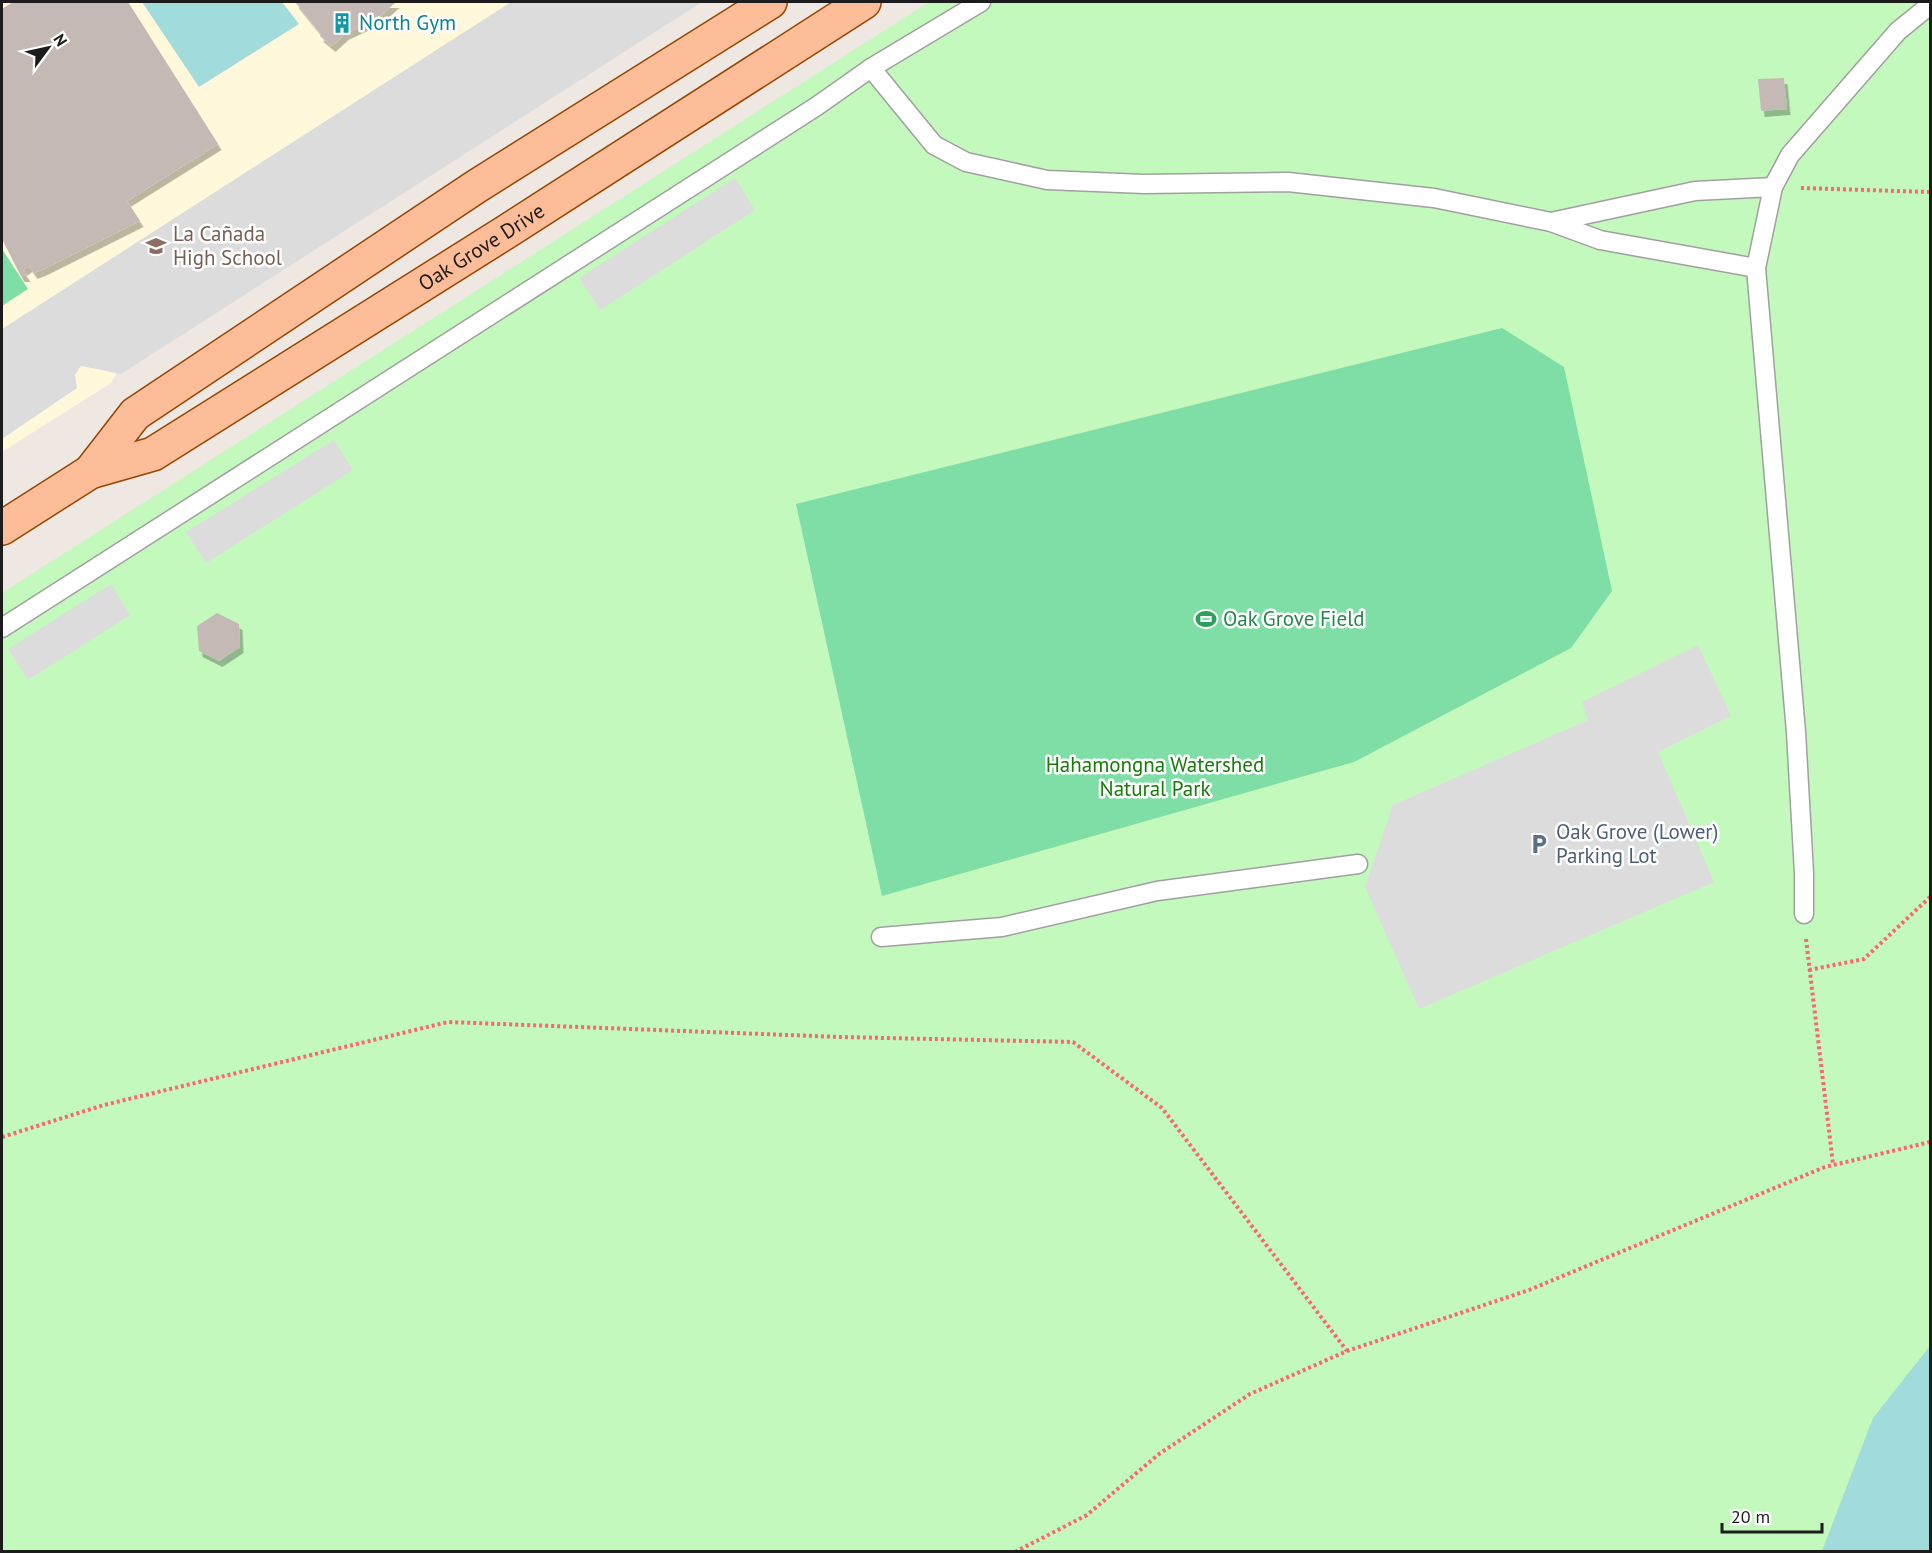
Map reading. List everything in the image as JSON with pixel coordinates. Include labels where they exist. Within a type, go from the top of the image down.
[{"type":"main road","name":"Oak Grove Drive","points":[[90,471],[135,414],[487,179],[770,2]]},
{"type":"main road","name":"Oak Grove Drive","points":[[2,528],[90,471],[153,454],[516,226],[864,2]]},
{"type":"lane","points":[[2,628],[817,106],[871,68],[981,2]]},
{"type":"lane","points":[[1804,914],[1804,873],[1796,732],[1756,267],[1773,187],[1790,155],[1848,85],[1898,32],[1930,5]]},
{"type":"lane","points":[[871,68],[934,144],[966,162],[1047,180],[1144,184],[1288,182],[1434,198],[1551,222],[1600,240],[1756,267]]},
{"type":"lane","points":[[1551,222],[1695,191],[1773,187]]},
{"type":"lane","points":[[881,938],[1002,927],[1157,891],[1358,864]]},
{"type":"path","points":[[1773,187],[1930,192]]},
{"type":"path","points":[[1809,970],[1864,959],[1930,897]]},
{"type":"path","points":[[1804,914],[1833,1164]]},
{"type":"path","points":[[2,1137],[104,1105],[448,1022],[840,1037],[1073,1042],[1162,1108],[1347,1351]]},
{"type":"path","points":[[1015,1551],[1087,1515],[1159,1454],[1250,1395],[1347,1351],[1529,1290],[1833,1164],[1930,1142]]},
{"type":"shaded area","name":"La Cañada High School","points":[[2,2],[691,2],[118,371],[111,383],[2,452]]},
{"type":"shaded area","points":[[511,2],[702,2],[121,374],[81,366],[75,375],[77,388],[2,439],[2,329]]},
{"type":"shaded area","points":[[735,178],[755,210],[600,310],[579,278]]},
{"type":"shaded area","points":[[334,440],[353,470],[206,563],[186,532]]},
{"type":"shaded area","points":[[111,584],[130,615],[28,680],[8,649]]},
{"type":"shaded area","name":"Oak Grove (Lower) Parking Lot","points":[[1698,645],[1731,716],[1658,752],[1714,882],[1419,1009],[1365,887],[1393,805],[1588,720],[1582,702]]},
{"type":"green space","name":"Hahamongna Watershed Natural Park","points":[[929,2],[1930,2],[1930,1551],[2,1552],[2,593]]},
{"type":"green space","points":[[2,249],[28,289],[2,306]]},
{"type":"green space","name":"Oak Grove Field","points":[[1502,328],[1564,367],[1612,591],[1571,648],[1354,762],[882,896],[796,504]]},
{"type":"water","points":[[142,2],[282,2],[299,24],[199,87]]},
{"type":"water","points":[[1930,1346],[1930,1551],[1822,1551],[1873,1418]]},
{"type":"building","points":[[13,2],[128,2],[218,144],[127,201],[140,221],[44,269],[34,273],[29,266],[23,270],[27,276],[21,276],[2,239],[2,9]]},
{"type":"building","name":"North Gym","points":[[295,2],[396,2],[377,19],[345,34],[332,46],[320,36],[321,34]]},
{"type":"building","points":[[1784,78],[1787,109],[1761,111],[1758,79]]},
{"type":"building","points":[[217,613],[239,624],[240,647],[219,661],[199,651],[197,626]]},
{"type":"place","name":"North Gym","points":[[342,23]]},
{"type":"place","name":"La Cañada High School","points":[[156,246]]},
{"type":"place","name":"Oak Grove Field","points":[[1206,619]]},
{"type":"place","name":"Oak Grove (Lower) Parking Lot","points":[[1539,844]]}]
